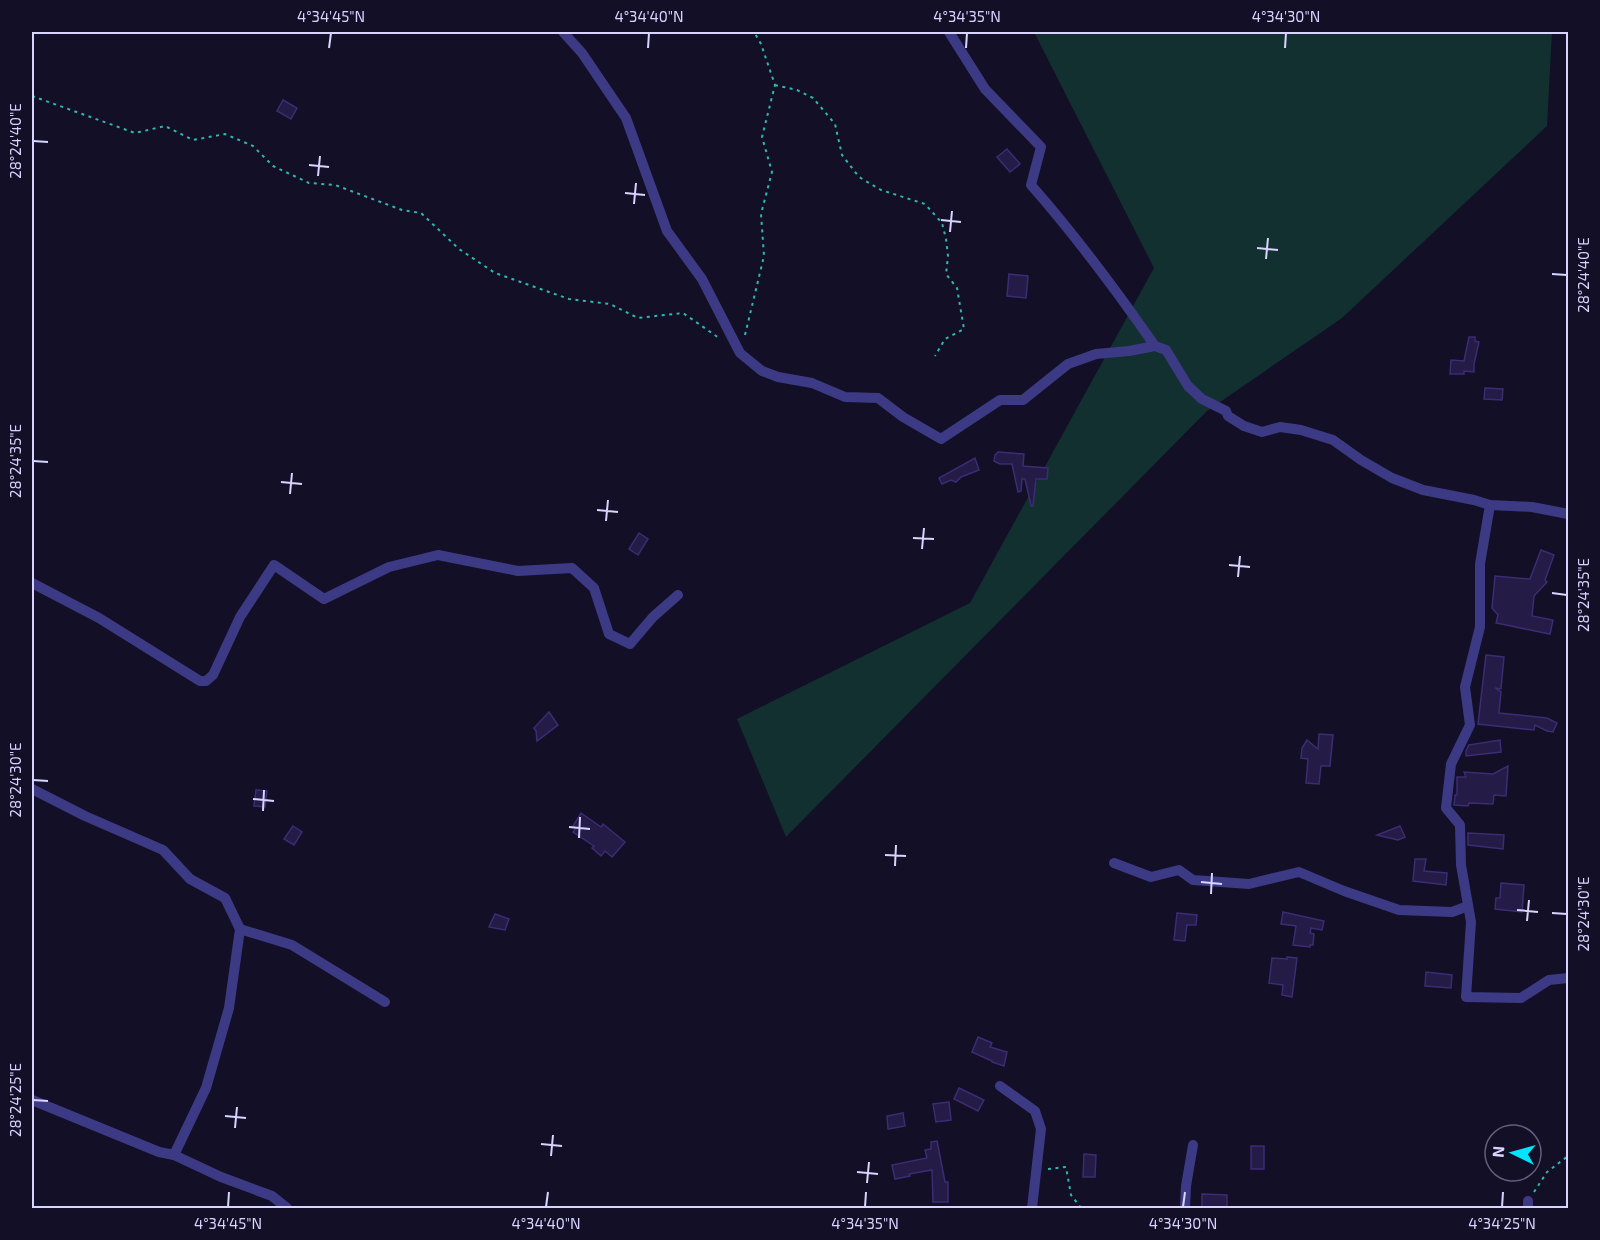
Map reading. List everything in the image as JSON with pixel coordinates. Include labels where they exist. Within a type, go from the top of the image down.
[{"type":"street","points":[[562,32],[582,53],[626,118],[667,231],[702,279],[740,353],[762,371],[778,377],[812,383],[845,397],[878,398],[903,417],[941,439],[1000,400],[1023,400],[1068,364],[1096,354],[1155,346],[1166,350],[1188,386],[1202,399],[1226,411],[1228,416],[1244,426],[1262,432],[1280,427],[1301,430],[1333,440],[1392,478],[1423,490],[1490,505],[1532,507],[1569,514]]},
{"type":"street","points":[[949,32],[985,89],[1041,147],[1031,185],[1058,215],[1108,279],[1155,346]]},
{"type":"street","points":[[1490,505],[1480,564],[1480,627],[1465,687],[1470,725],[1451,764],[1446,808],[1460,825],[1461,865],[1470,922],[1466,997],[1521,998],[1549,980],[1569,978]]},
{"type":"street","points":[[32,583],[99,618],[200,681],[206,681],[213,675],[240,617],[274,566],[324,599],[389,567],[438,555],[518,571],[572,568],[594,588],[609,634],[630,644],[653,617],[678,595]]},
{"type":"street","points":[[32,789],[85,816],[163,850],[190,879],[225,898],[240,930],[229,1008],[206,1088],[174,1155]]},
{"type":"street","points":[[1114,863],[1151,877],[1179,870],[1193,880],[1249,884],[1299,872],[1399,910],[1452,912],[1468,906]]},
{"type":"street","points":[[240,930],[292,945],[385,1002]]},
{"type":"street","points":[[1000,1086],[1035,1111],[1041,1129],[1032,1209]]},
{"type":"street","points":[[32,1100],[272,1196],[287,1209]]},
{"type":"street","points":[[1185,1209],[1186,1186],[1193,1145]]},
{"type":"path","points":[[740,353],[764,256],[761,214],[772,172],[762,137],[775,85],[761,44],[754,32]]},
{"type":"path","points":[[775,85],[797,90],[813,98],[836,124],[842,155],[859,177],[881,190],[925,204],[942,223],[948,256],[946,274],[957,288],[964,328],[945,339],[935,356]]},
{"type":"path","points":[[32,96],[135,133],[165,126],[193,140],[225,134],[253,147],[273,166],[309,183],[335,185],[402,210],[421,213],[459,249],[495,273],[569,299],[610,304],[638,318],[682,313],[721,340]]},
{"type":"path","points":[[1528,1205],[1547,1172],[1569,1156]]},
{"type":"path","points":[[1037,1171],[1066,1167],[1071,1195],[1081,1209]]},
{"type":"green space","points":[[1034,32],[1552,32],[1547,126],[1342,318],[1207,411],[786,837],[737,719],[970,603],[1154,268]]},
{"type":"building","points":[[283,100],[297,108],[291,119],[277,111]]},
{"type":"building","points":[[1007,149],[1020,164],[1010,172],[997,157]]},
{"type":"building","points":[[1009,274],[1028,276],[1026,298],[1007,296]]},
{"type":"building","points":[[1469,337],[1475,337],[1475,341],[1479,342],[1474,372],[1464,371],[1464,374],[1450,374],[1451,360],[1464,361]]},
{"type":"building","points":[[1485,388],[1503,389],[1502,400],[1484,399]]},
{"type":"building","points":[[998,452],[1024,454],[1023,466],[1048,468],[1047,479],[1036,479],[1033,506],[1031,506],[1025,479],[1022,479],[1021,491],[1018,492],[1012,464],[1000,464],[994,461]]},
{"type":"building","points":[[975,458],[979,470],[961,477],[956,482],[951,480],[942,484],[939,478]]},
{"type":"building","points":[[639,533],[648,539],[638,555],[629,549]]},
{"type":"building","points":[[1541,550],[1554,555],[1545,580],[1547,582],[1534,596],[1532,616],[1553,620],[1550,634],[1496,623],[1498,615],[1492,608],[1495,576],[1530,579]]},
{"type":"building","points":[[1486,655],[1504,657],[1501,689],[1495,688],[1501,692],[1499,713],[1547,718],[1557,723],[1553,732],[1535,725],[1534,730],[1478,724]]},
{"type":"building","points":[[549,712],[558,725],[537,741],[534,728]]},
{"type":"building","points":[[1319,734],[1333,735],[1330,766],[1321,766],[1319,784],[1306,783],[1308,759],[1301,758],[1302,748],[1307,740],[1318,749]]},
{"type":"building","points":[[1500,740],[1501,752],[1466,756],[1469,745]]},
{"type":"building","points":[[1508,766],[1506,796],[1494,795],[1493,804],[1454,805],[1455,795],[1457,795],[1457,777],[1466,777],[1464,772],[1493,774]]},
{"type":"building","points":[[256,790],[267,791],[265,807],[254,806]]},
{"type":"building","points":[[581,813],[601,827],[603,824],[625,842],[612,857],[605,851],[601,856],[592,848],[594,846],[573,832],[576,828],[573,826]]},
{"type":"building","points":[[293,826],[302,832],[294,845],[284,839]]},
{"type":"building","points":[[1400,826],[1405,837],[1398,840],[1377,835]]},
{"type":"building","points":[[1468,833],[1504,835],[1503,849],[1468,845]]},
{"type":"building","points":[[1415,859],[1426,859],[1424,871],[1447,873],[1446,885],[1413,881]]},
{"type":"building","points":[[1501,883],[1524,885],[1522,912],[1495,909],[1496,898],[1500,898]]},
{"type":"building","points":[[1283,912],[1324,921],[1322,930],[1311,928],[1310,933],[1314,934],[1313,945],[1310,947],[1293,945],[1296,926],[1281,924]]},
{"type":"building","points":[[1177,913],[1197,915],[1196,925],[1187,925],[1185,941],[1174,940]]},
{"type":"building","points":[[495,914],[509,919],[505,930],[489,927]]},
{"type":"building","points":[[1287,957],[1297,958],[1292,997],[1282,995],[1283,985],[1269,983],[1272,958],[1287,959]]},
{"type":"building","points":[[1426,972],[1452,975],[1451,988],[1425,986]]},
{"type":"building","points":[[978,1037],[992,1043],[990,1047],[1007,1052],[1004,1066],[972,1052]]},
{"type":"building","points":[[959,1088],[984,1100],[978,1111],[954,1099]]},
{"type":"building","points":[[949,1102],[951,1120],[936,1122],[933,1104]]},
{"type":"building","points":[[903,1113],[905,1126],[888,1129],[887,1116]]},
{"type":"building","points":[[937,1141],[945,1182],[948,1182],[948,1202],[933,1202],[932,1170],[895,1179],[892,1165],[927,1158],[925,1150],[931,1149],[931,1142]]},
{"type":"building","points":[[1251,1146],[1264,1146],[1264,1169],[1251,1169]]},
{"type":"building","points":[[1084,1154],[1096,1155],[1095,1177],[1083,1177]]},
{"type":"building","points":[[1202,1194],[1227,1195],[1227,1209],[1202,1209]]}]
